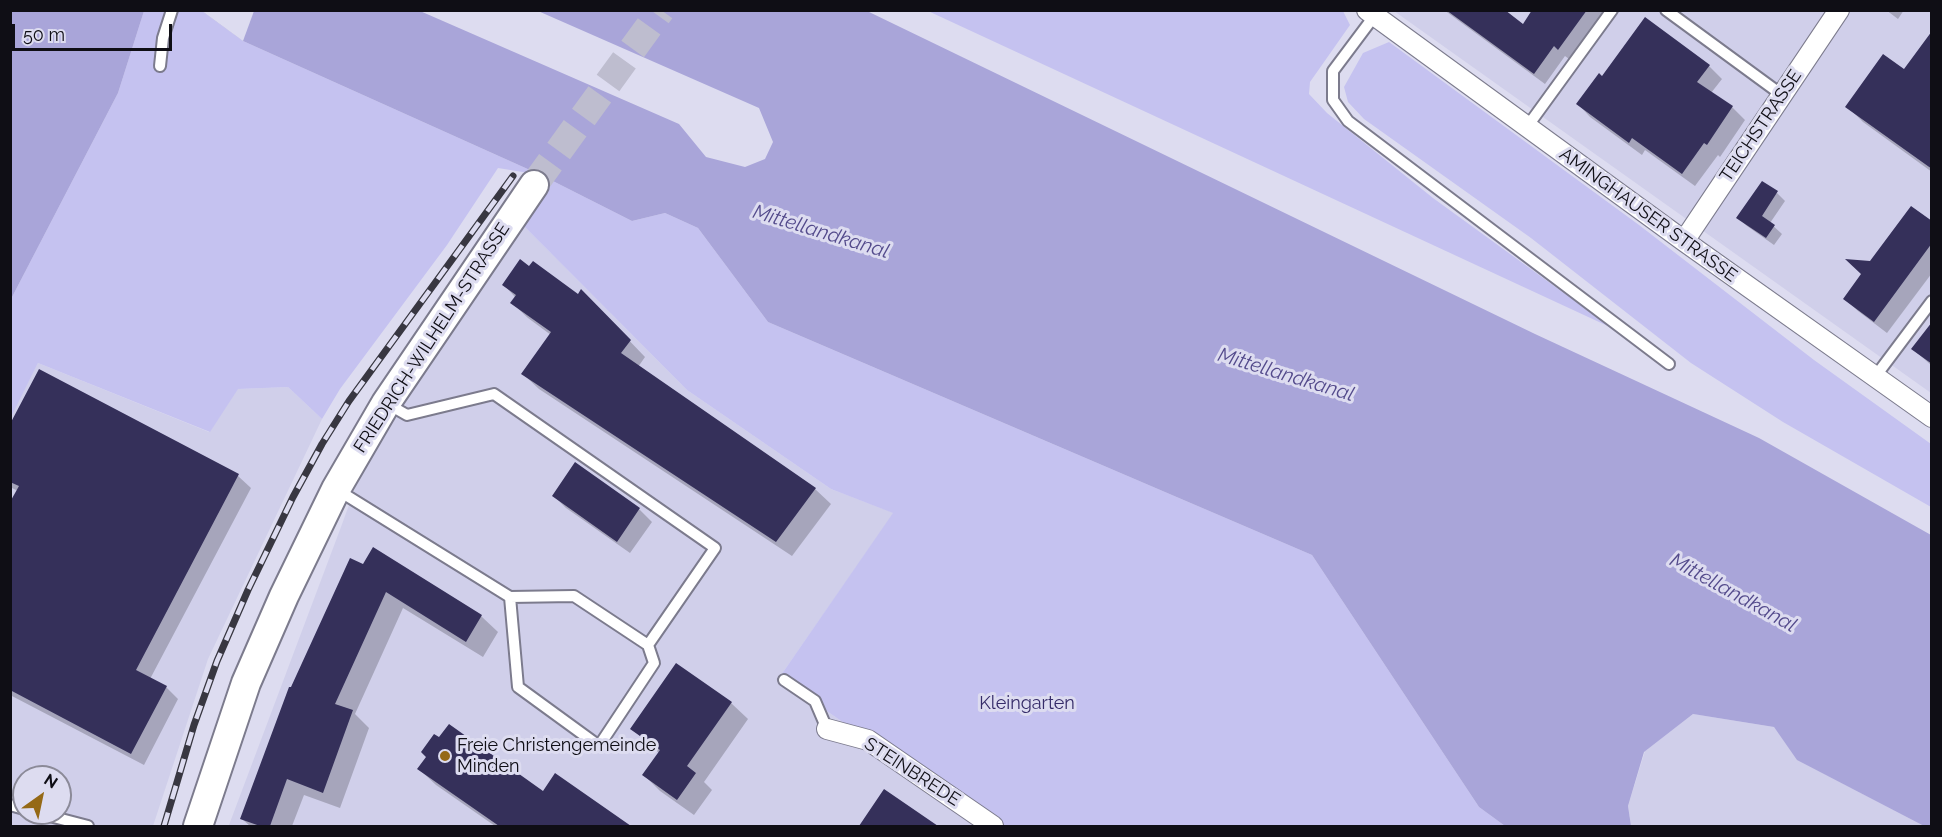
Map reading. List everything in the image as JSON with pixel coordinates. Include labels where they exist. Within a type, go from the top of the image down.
[{"type":"street","name":"TEICHSTRASSE","points":[[1684,241],[1839,10]]},
{"type":"street","name":"AMINGHAUSER STRASSE","points":[[1371,12],[1684,241],[1932,417]]},
{"type":"street","name":"FRIEDRICH-WILHELM-STRASSE","points":[[198,826],[246,683],[284,596],[336,489],[386,403],[534,185]]},
{"type":"street","name":"STEINBREDE","points":[[827,729],[868,740],[993,826]]},
{"type":"lane","points":[[160,66],[163,38],[172,10]]},
{"type":"lane","points":[[1527,127],[1612,10]]},
{"type":"lane","points":[[1666,10],[1782,95]]},
{"type":"lane","points":[[1371,12],[1332,72],[1333,100],[1348,122],[1669,364]]},
{"type":"lane","points":[[1875,377],[1932,301]]},
{"type":"lane","points":[[386,403],[406,415],[494,394],[715,548],[648,645]]},
{"type":"lane","points":[[336,489],[510,597],[574,596],[648,645],[654,663],[599,746],[518,687],[510,597]]},
{"type":"lane","points":[[784,680],[815,700],[827,729]]},
{"type":"lane","points":[[72,822],[88,826]]},
{"type":"shaded area","points":[[1394,11],[1931,11],[1931,393]]},
{"type":"shaded area","points":[[513,215],[687,390],[831,489],[894,513],[779,678],[993,826],[229,825],[386,403]]},
{"type":"shaded area","points":[[38,363],[209,432],[237,389],[288,387],[322,419],[208,659],[153,826],[11,826],[10,417]]},
{"type":"shaded area","points":[[1693,714],[1774,727],[1798,760],[1924,826],[1631,826],[1628,806],[1645,751]]},
{"type":"green space","points":[[144,11],[202,11],[243,41],[541,175],[498,168],[447,245],[340,389],[322,419],[288,387],[238,389],[210,432],[38,363],[11,417],[11,299],[118,93]]},
{"type":"green space","points":[[928,11],[1343,11],[1350,25],[1310,82],[1309,94],[1327,113],[1433,198],[1612,328]]},
{"type":"green space","points":[[1389,42],[1639,225],[1814,360],[1931,444],[1931,507],[1783,422],[1691,363],[1531,238],[1364,119],[1348,102],[1344,87],[1363,53]]},
{"type":"green space","name":"Kleingarten","points":[[541,175],[632,221],[665,213],[698,228],[768,322],[1312,555],[1479,807],[1505,826],[993,826],[779,678],[893,513],[831,489],[687,390],[513,215]]},
{"type":"water","points":[[11,11],[144,11],[118,93],[11,299]]},
{"type":"water","name":"Mittellandkanal","points":[[202,11],[420,11],[679,124],[706,157],[745,167],[765,159],[773,142],[759,108],[538,11],[867,11],[1535,334],[1759,438],[1931,535],[1931,826],[1924,826],[1797,760],[1774,727],[1693,714],[1644,752],[1628,806],[1631,826],[1505,826],[1479,807],[1312,555],[768,322],[698,228],[665,213],[632,221],[541,175],[243,41]]},
{"type":"pier","points":[[254,10],[243,41],[202,11]]},
{"type":"building","points":[[1446,10],[1505,10],[1523,24],[1532,10],[1587,10],[1558,50],[1554,46],[1534,74]]},
{"type":"building","points":[[1645,17],[1710,65],[1697,82],[1733,106],[1707,145],[1704,143],[1682,174],[1632,138],[1629,143],[1576,104],[1599,73],[1602,76]]},
{"type":"building","points":[[1932,31],[1932,169],[1845,107],[1883,54],[1904,69]]},
{"type":"building","points":[[1762,181],[1778,191],[1762,216],[1775,225],[1766,238],[1736,218]]},
{"type":"building","points":[[1911,206],[1932,221],[1932,243],[1874,322],[1843,299],[1861,274],[1845,259],[1870,261]]},
{"type":"building","points":[[520,259],[529,266],[533,261],[578,294],[581,289],[631,340],[621,353],[816,488],[776,542],[521,374],[551,332],[510,303],[516,295],[502,285]]},
{"type":"building","points":[[1932,322],[1932,364],[1911,349]]},
{"type":"building","points":[[39,369],[239,474],[136,670],[167,686],[131,754],[10,690],[10,502],[19,486],[10,482],[10,424]]},
{"type":"building","points":[[575,462],[640,508],[617,542],[552,496]]},
{"type":"building","points":[[373,547],[482,615],[466,642],[386,592],[335,704],[353,710],[323,793],[287,779],[270,826],[260,826],[240,819],[289,687],[291,687],[350,558],[363,564]]},
{"type":"building","points":[[676,663],[732,702],[687,766],[696,773],[677,800],[642,775],[660,750],[630,729]]},
{"type":"building","points":[[449,724],[543,791],[555,773],[631,826],[499,826],[417,769],[426,757],[421,752],[434,734],[439,737]]},
{"type":"building","points":[[884,789],[938,826],[859,826]]},
{"type":"tunnel","points":[[534,185],[661,10]]},
{"type":"railway","points":[[164,826],[194,725],[217,661],[293,497],[349,401],[513,176]]},
{"type":"place","name":"Freie Christengemeinde Minden","points":[[445,756]]}]
